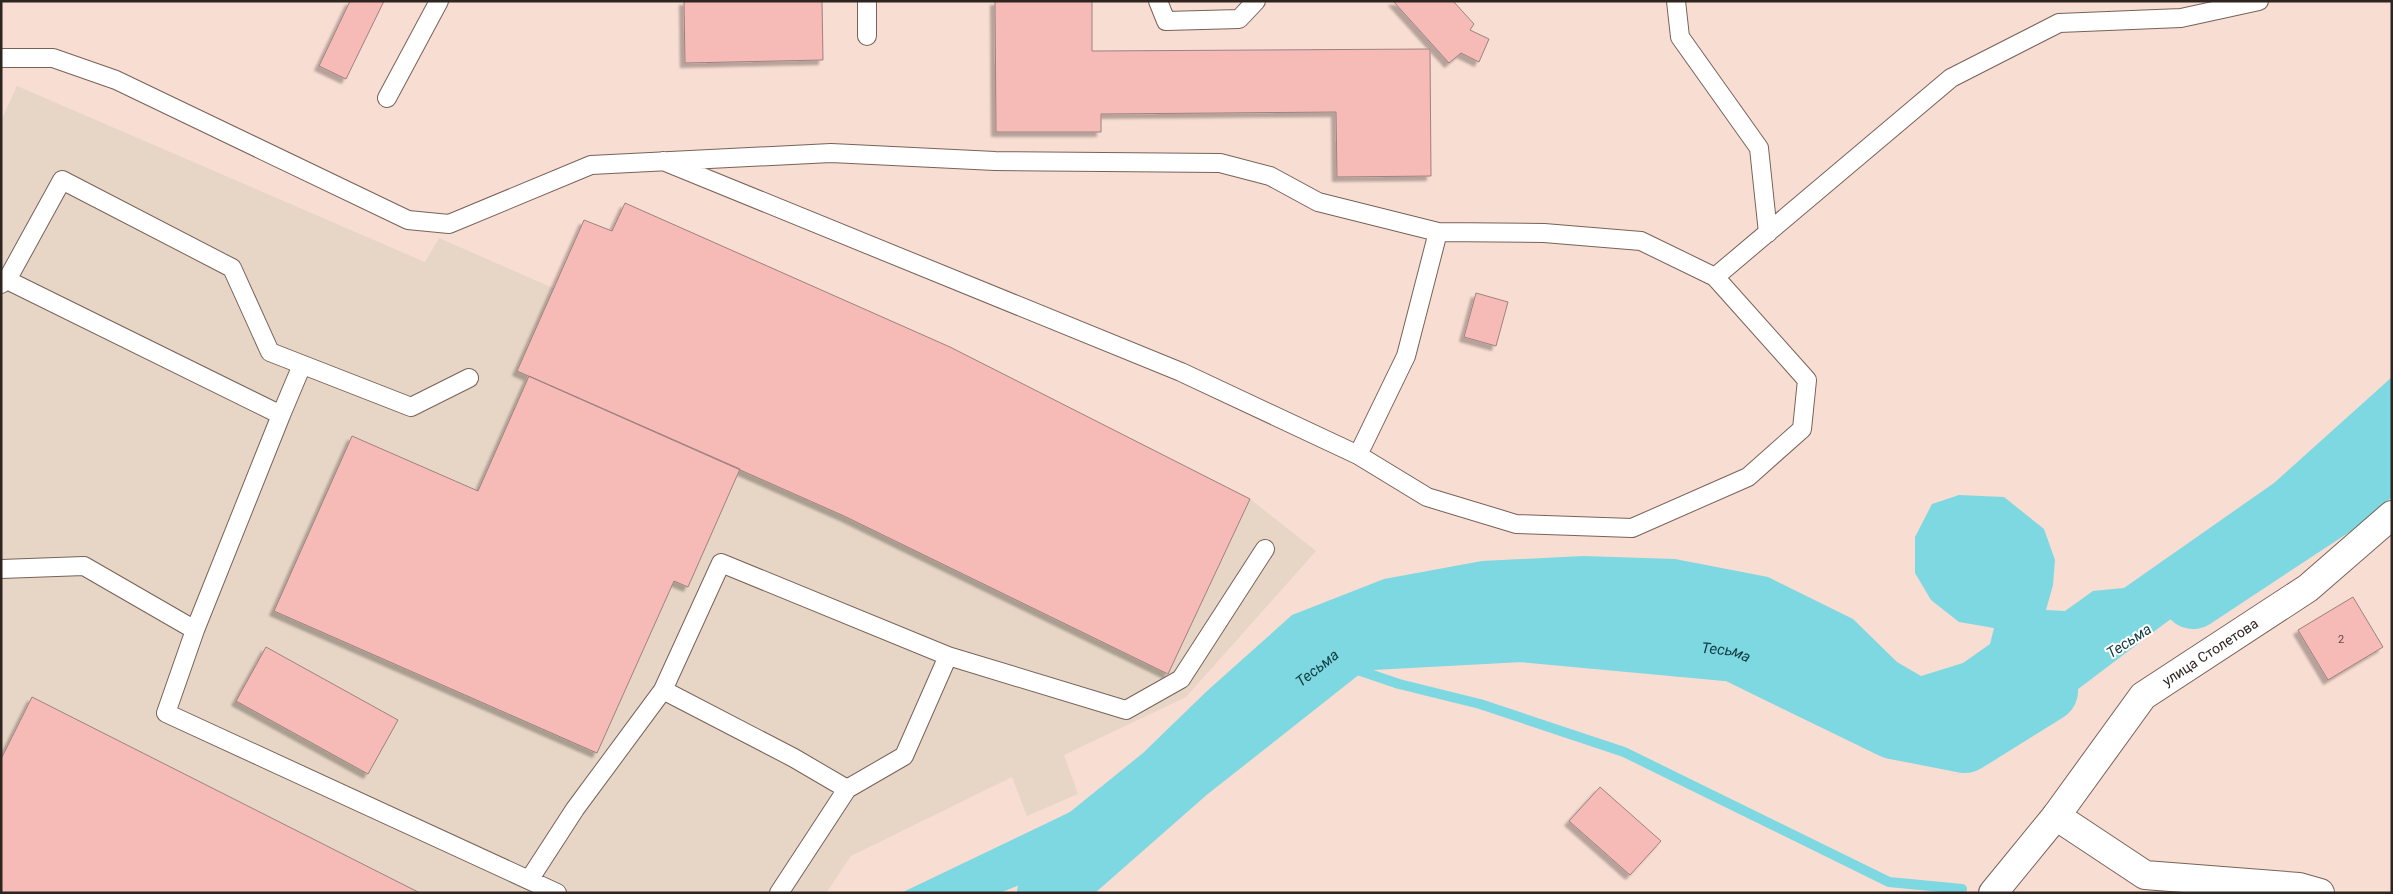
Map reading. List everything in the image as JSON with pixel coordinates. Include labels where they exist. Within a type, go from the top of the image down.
[{"type":"street","name":"улица Столетова","points":[[1993,893],[2056,816],[2143,696],[2308,588],[2392,515]]},
{"type":"street","points":[[2056,816],[2145,875],[2167,893]]},
{"type":"street","points":[[2145,875],[2299,887],[2320,893]]},
{"type":"lane","points":[[387,98],[439,1]]},
{"type":"lane","points":[[867,1],[867,36]]},
{"type":"lane","points":[[1158,1],[1166,21],[1239,20],[1256,1]]},
{"type":"lane","points":[[1676,1],[1680,37],[1759,148],[1768,233]]},
{"type":"lane","points":[[1715,277],[1951,78],[2059,23],[2181,18],[2259,1]]},
{"type":"lane","points":[[1,58],[53,58],[116,80],[408,220],[449,224],[591,166],[663,161],[830,153],[995,161],[1220,163],[1270,176],[1318,202],[1438,232],[1544,233],[1641,241],[1715,277],[1806,380],[1802,429],[1748,477],[1632,528],[1516,524],[1427,498],[1358,454],[1181,372],[663,161]]},
{"type":"lane","points":[[281,415],[4,282],[62,180],[232,268],[270,352],[411,407],[468,378]]},
{"type":"lane","points":[[1358,454],[1406,356],[1438,232]]},
{"type":"lane","points":[[302,365],[195,630],[166,713],[557,893]]},
{"type":"lane","points":[[529,880],[575,809],[663,690],[721,563],[948,656],[1126,710],[1182,679],[1264,549]]},
{"type":"lane","points":[[1,568],[84,566],[195,630]]},
{"type":"lane","points":[[779,893],[847,788],[904,756],[948,656]]},
{"type":"lane","points":[[663,690],[794,758],[847,788]]},
{"type":"shaded area","points":[[17,86],[425,262],[439,238],[553,288],[612,231],[625,203],[950,347],[1250,499],[1316,551],[1186,697],[1064,755],[1078,794],[1027,816],[1012,777],[851,856],[826,893],[1,893],[1,121]]},
{"type":"water","points":[[2392,377],[2392,445],[2324,499],[2249,564],[2164,624],[2032,724],[1985,738],[1912,727],[1826,666],[1740,630],[1517,612],[1417,631],[1286,675],[1225,731],[1172,794],[1110,839],[1048,873],[1000,893],[901,893],[1070,812],[1143,753],[1207,691],[1292,615],[1384,579],[1482,561],[1583,556],[1675,559],[1768,577],[1853,619],[1897,662],[1921,676],[1963,663],[1990,644],[1994,628],[1959,622],[1931,600],[1915,573],[1915,537],[1932,504],[1959,495],[2004,497],[2044,529],[2055,560],[2053,585],[2046,610],[2065,611],[2093,591],[2124,588],[2274,483]]},
{"type":"building","points":[[350,1],[384,1],[346,79],[319,66]]},
{"type":"building","points":[[684,1],[822,1],[823,60],[685,63]]},
{"type":"building","points":[[995,1],[1092,1],[1092,51],[1430,49],[1431,176],[1337,177],[1336,112],[1101,114],[1101,132],[996,132]]},
{"type":"building","points":[[1393,1],[1453,1],[1474,24],[1470,30],[1489,39],[1479,62],[1461,53],[1449,63]]},
{"type":"building","points":[[625,203],[950,347],[1250,499],[1168,674],[844,516],[517,371],[584,220],[612,231]]},
{"type":"building","points":[[1476,293],[1508,302],[1496,346],[1464,337]]},
{"type":"building","points":[[529,376],[740,469],[688,587],[674,581],[597,753],[274,611],[352,436],[478,491]]},
{"type":"building","points":[[2353,597],[2383,647],[2328,680],[2298,630]]},
{"type":"building","points":[[266,647],[398,720],[368,774],[236,701]]},
{"type":"building","points":[[32,697],[420,893],[1,893],[1,759]]},
{"type":"building","points":[[1600,787],[1661,841],[1630,875],[1569,821]]},
{"type":"waterway","name":"Тесьма","points":[[2193,598],[2337,503],[2392,456]]},
{"type":"waterway","name":"Тесьма","points":[[1048,893],[1187,771],[1353,640],[1521,631],[1735,651],[1893,728],[1965,742],[2047,691]]},
{"type":"waterway","points":[[1328,660],[1399,684],[1480,704],[1624,752],[1889,882],[1962,889]]}]
